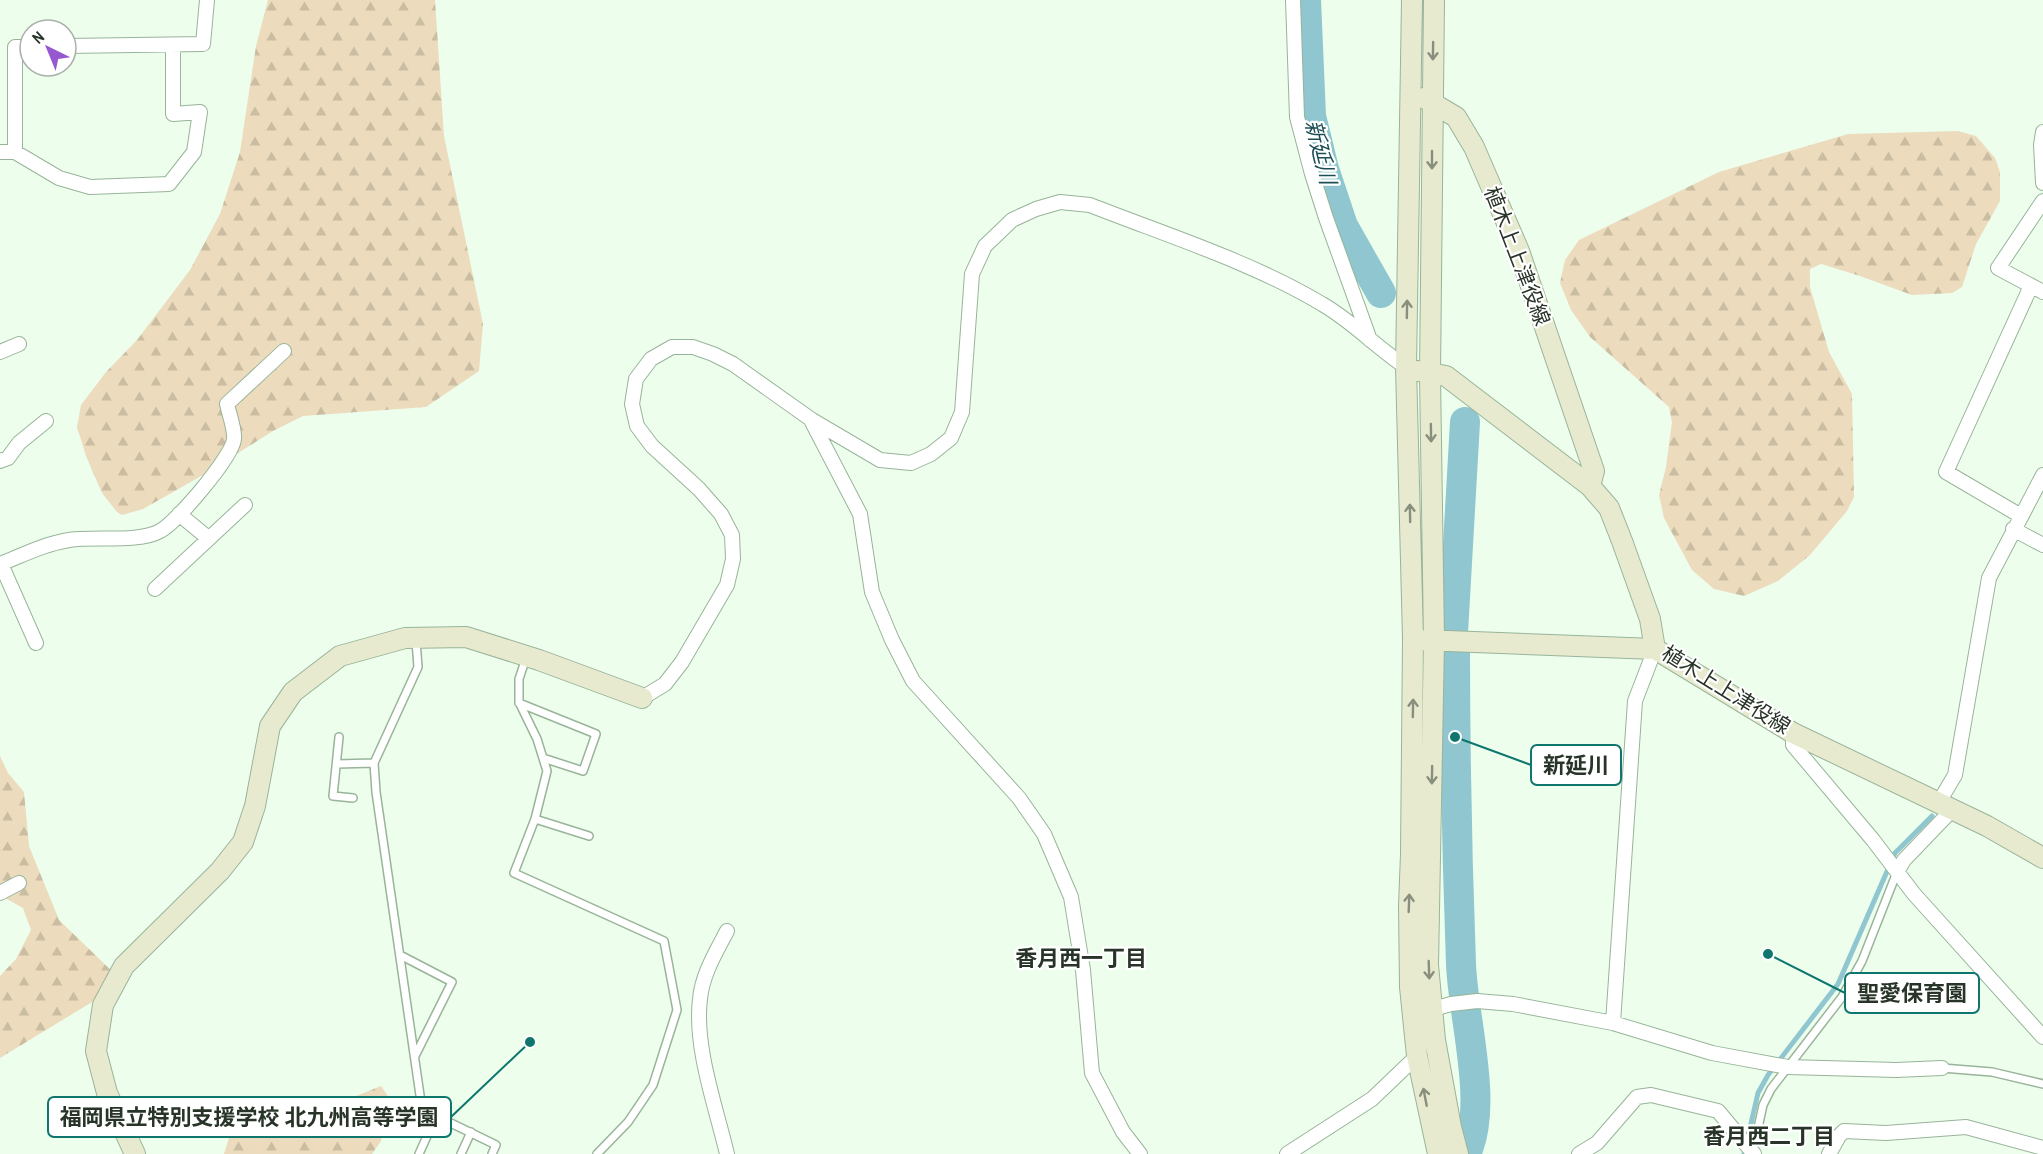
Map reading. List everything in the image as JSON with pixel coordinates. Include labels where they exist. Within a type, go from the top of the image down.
[{"type":"street","points":[[78,46],[203,44],[207,0]]},
{"type":"street","points":[[1293,0],[1297,117],[1323,207],[1370,340]]},
{"type":"street","points":[[1412,0],[1406,368],[1413,639],[1410,987],[1422,1012],[1458,1154]]},
{"type":"street","points":[[1434,0],[1430,375],[1434,640],[1428,965],[1417,1056],[1438,1154]]},
{"type":"street","points":[[0,152],[15,152],[59,178],[90,187],[168,184],[194,152],[200,112],[173,114],[173,45]]},
{"type":"street","points":[[15,152],[7,87],[15,47],[18,47]]},
{"type":"street","name":"植木上上津役線","points":[[1411,92],[1433,102],[1456,117],[1474,147],[1519,251],[1594,471],[1590,486],[1609,508],[1614,519],[1650,619],[1655,649],[1793,733],[1946,805],[2043,858]]},
{"type":"street","points":[[2042,140],[2043,183]]},
{"type":"street","points":[[2021,516],[1946,472],[2037,289],[1998,268],[2043,201]]},
{"type":"street","points":[[135,1154],[107,1093],[96,1051],[103,1005],[124,966],[220,871],[243,842],[255,806],[270,726],[293,692],[340,656],[405,638],[466,637],[642,698],[665,684],[682,662],[727,585],[733,559],[732,535],[721,514],[699,489],[652,446],[637,426],[632,404],[636,379],[651,359],[672,347],[693,347],[713,354],[733,364],[812,420],[880,460],[911,463],[931,454],[951,438],[962,412],[972,274],[985,246],[1012,220],[1036,209],[1060,202],[1090,206],[1274,278],[1324,305],[1406,368],[1430,375],[1446,376],[1590,486]]},
{"type":"street","points":[[0,352],[19,344]]},
{"type":"street","points":[[36,643],[1,564],[37,548],[70,540],[140,536],[160,531],[206,484],[230,453],[234,439],[226,404],[284,351]]},
{"type":"street","points":[[812,420],[860,514],[872,592],[892,640],[913,681],[1019,798],[1044,834],[1071,897],[1083,970],[1092,1073],[1123,1132],[1140,1154]]},
{"type":"street","points":[[0,461],[8,458],[19,443],[46,421]]},
{"type":"street","points":[[1897,872],[1946,805],[1955,775],[1989,578],[2043,475]]},
{"type":"street","points":[[155,589],[244,505]]},
{"type":"street","points":[[179,514],[208,538]]},
{"type":"street","points":[[2013,529],[2043,545]]},
{"type":"street","points":[[1413,639],[1655,649],[1635,701],[1613,1023]]},
{"type":"street","points":[[1793,733],[1793,745],[1873,840],[1914,894],[2043,1037]]},
{"type":"street","points":[[0,893],[19,883]]},
{"type":"street","points":[[727,931],[709,964],[700,998],[699,1037],[727,1154]]},
{"type":"street","points":[[1422,1012],[1451,1004],[1477,1001],[1513,1004],[1613,1023],[1712,1053],[1788,1067],[1896,1070],[1942,1068]]},
{"type":"street","points":[[1287,1154],[1372,1099],[1417,1056]]},
{"type":"street","points":[[1579,1154],[1597,1143],[1637,1097],[1651,1095],[1718,1111],[1753,1154]]},
{"type":"street","points":[[1829,1154],[1844,1131],[1886,1133],[1966,1127],[2043,1148]]},
{"type":"lane","points":[[416,638],[418,666],[374,763],[376,792],[422,1109],[496,1145],[492,1154]]},
{"type":"lane","points":[[526,656],[519,679],[519,703],[537,739],[547,771],[535,819],[514,873],[663,941],[677,1010],[653,1086],[628,1122],[597,1154]]},
{"type":"lane","points":[[519,703],[596,734],[583,771],[543,758]]},
{"type":"lane","points":[[339,737],[333,796],[352,798]]},
{"type":"lane","points":[[337,764],[374,763]]},
{"type":"lane","points":[[535,819],[589,836]]},
{"type":"lane","points":[[1753,1154],[1763,1105],[1771,1089],[1842,997],[1862,961],[1897,872]]},
{"type":"lane","points":[[400,955],[452,982],[415,1056]]},
{"type":"lane","points":[[1942,1068],[1992,1072],[2043,1083]]},
{"type":"lane","points":[[419,1154],[436,1116]]},
{"type":"lane","points":[[461,1154],[471,1132]]},
{"type":"green space","points":[[268,0],[435,0],[444,136],[483,324],[479,371],[426,407],[303,416],[273,431],[143,509],[122,515],[102,493],[86,456],[77,427],[81,405],[106,372],[137,340],[190,270],[220,214],[240,152],[256,46]]},
{"type":"green space","points":[[1958,131],[1976,136],[1995,158],[2000,172],[2000,201],[1976,244],[1962,287],[1952,293],[1912,295],[1821,264],[1810,269],[1810,287],[1829,352],[1852,394],[1854,497],[1847,511],[1810,555],[1778,581],[1744,596],[1714,589],[1692,570],[1664,518],[1659,495],[1666,467],[1672,422],[1669,407],[1590,337],[1571,310],[1560,283],[1565,260],[1579,240],[1719,172],[1848,134]]},
{"type":"green space","points":[[0,756],[8,773],[24,792],[29,846],[59,920],[119,978],[102,996],[0,1058],[0,976],[16,959],[31,930],[23,908],[0,897]]},
{"type":"green space","points":[[381,1086],[390,1099],[381,1141],[372,1154],[224,1154],[234,1122],[257,1105],[280,1115],[304,1117]]},
{"type":"waterway","name":"新延川","points":[[1306,0],[1311,116],[1324,169],[1343,226],[1381,293]]},
{"type":"waterway","name":"新延川","points":[[1465,422],[1453,633],[1461,964],[1475,1086],[1472,1134],[1466,1154]]},
{"type":"waterway","points":[[1744,1154],[1758,1093],[1768,1075],[1838,984],[1895,853],[1932,816]]},
{"type":"place","name":"新延川","points":[[1455,737]]},
{"type":"place","name":"聖愛保育園","points":[[1768,954]]},
{"type":"place","name":"福岡県立特別支援学校 北九州高等学園","points":[[530,1042]]},
{"type":"district","name":"香月西一丁目","points":[[1081,958]]},
{"type":"district","name":"香月西二丁目","points":[[1769,1136]]}]
